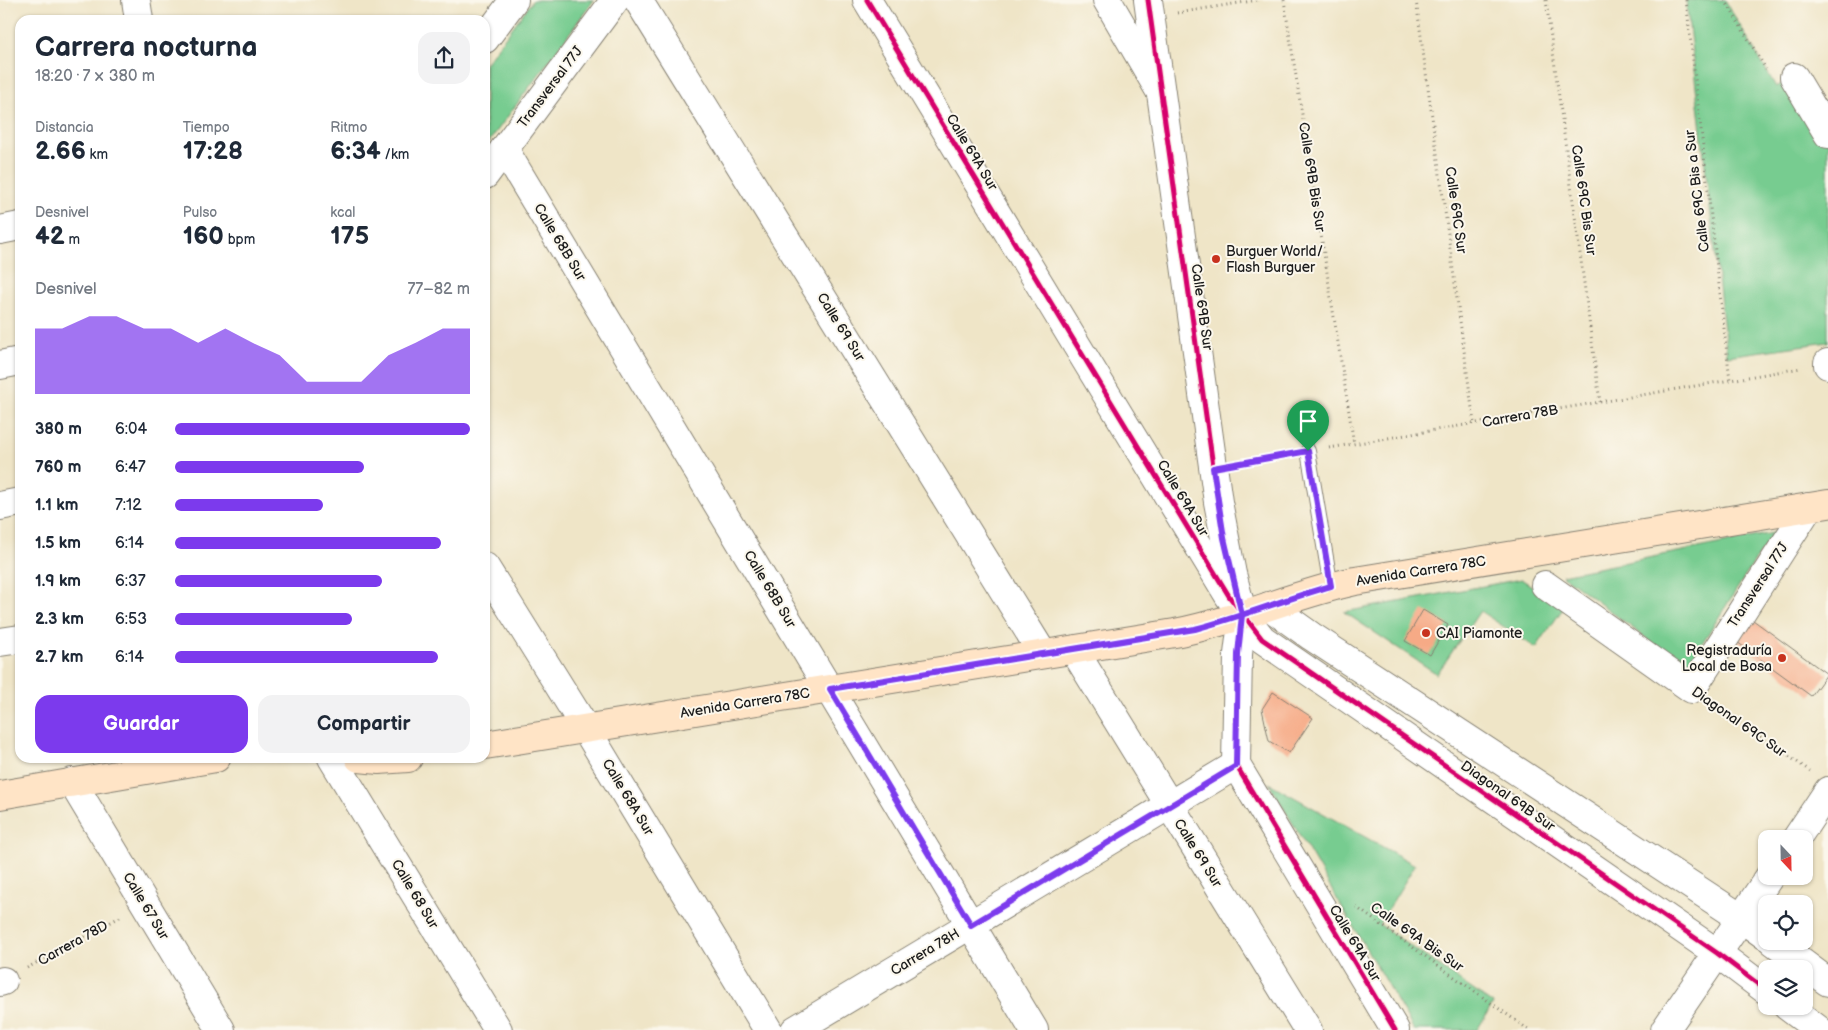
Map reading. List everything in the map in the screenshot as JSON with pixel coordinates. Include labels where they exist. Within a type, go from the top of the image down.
[{"type":"main road","name":"Avenida Carrera 78C","points":[[490,744],[1195,629],[1331,586],[1818,505]]},
{"type":"main road","points":[[0,795],[186,763]]},
{"type":"street","points":[[136,0],[138,15]]},
{"type":"street","points":[[490,32],[514,0]]},
{"type":"street","name":"Transversal 77J","points":[[490,168],[615,0]]},
{"type":"street","name":"Calle 69 Sur","points":[[638,0],[1043,654]]},
{"type":"street","name":"Calle 69A Sur","points":[[867,0],[1242,615]]},
{"type":"street","points":[[1107,0],[1161,93]]},
{"type":"street","name":"Calle 69B Sur","points":[[1149,8],[1213,468],[1224,538],[1242,615]]},
{"type":"street","points":[[1794,77],[1828,134]]},
{"type":"street","name":"Calle 68B Sur","points":[[504,149],[1034,1030]]},
{"type":"street","points":[[0,230],[15,227]]},
{"type":"street","points":[[0,365],[15,362]]},
{"type":"street","points":[[0,506],[15,503]]},
{"type":"street","name":"Transversal 77J","points":[[1692,688],[1818,505]]},
{"type":"street","name":"Calle 68A Sur","points":[[490,575],[586,729],[768,1030]]},
{"type":"street","name":"Diagonal 69C Sur","points":[[1545,585],[1692,688]]},
{"type":"street","name":"Diagonal 69B Sur","points":[[1269,606],[1310,636],[1758,930]]},
{"type":"street","points":[[1236,766],[1238,654],[1242,615]]},
{"type":"street","name":"Diagonal 69B Sur","points":[[1242,615],[1262,639],[1758,984]]},
{"type":"street","points":[[0,642],[15,639]]},
{"type":"street","name":"Calle 69 Sur","points":[[1074,650],[1308,1030]]},
{"type":"street","name":"Calle 68 Sur","points":[[335,763],[498,1030]]},
{"type":"street","name":"Calle 69A Sur","points":[[1236,766],[1394,1030]]},
{"type":"street","name":"Carrera 78H","points":[[795,1030],[1236,766]]},
{"type":"street","name":"Calle 67 Sur","points":[[72,782],[221,1030]]},
{"type":"street","points":[[1800,830],[1819,782]]},
{"type":"street","points":[[1665,1030],[1764,885]]},
{"type":"street","points":[[1785,950],[1828,982]]},
{"type":"street","points":[[1800,1015],[1819,1030]]},
{"type":"lane","points":[[1308,451],[1331,586]]},
{"type":"path","points":[[1149,8],[1258,0]]},
{"type":"path","points":[[1725,0],[1777,87],[1794,77]]},
{"type":"green space","points":[[533,0],[594,0],[490,140],[490,57]]},
{"type":"green space","points":[[1686,0],[1725,0],[1776,87],[1794,77],[1828,134],[1828,342],[1727,356]]},
{"type":"green space","points":[[1773,533],[1686,668],[1562,575]]},
{"type":"green space","points":[[1521,579],[1564,607],[1536,648],[1480,611],[1437,674],[1344,612]]},
{"type":"green space","points":[[1269,783],[1415,865],[1379,924],[1493,1004],[1477,1030],[1414,1030]]},
{"type":"building","name":"CAI Piamonte","points":[[1423,610],[1448,625],[1430,655],[1405,641]]},
{"type":"building","name":"Registraduría Local de Bosa","points":[[1753,620],[1827,674],[1811,696],[1737,642]]},
{"type":"building","points":[[1273,692],[1313,718],[1289,753],[1269,741],[1262,709]]},
{"type":"cycle path","points":[[867,0],[1229,596],[1262,639],[1717,953],[1758,984]]},
{"type":"cycle path","points":[[1148,0],[1218,502],[1232,574],[1243,615],[1238,654],[1236,765],[1395,1030]]},
{"type":"place","name":"Burguer World/ Flash Burguer","points":[[1216,259]]},
{"type":"place","name":"CAI Piamonte","points":[[1426,633]]},
{"type":"place","name":"Registraduría Local de Bosa","points":[[1782,658]]},
{"type":"route","points":[[1308,451],[1213,468],[1224,538],[1242,615],[1238,654],[1236,766],[971,925],[830,689],[1195,629],[1214,624],[1242,615],[1269,606],[1307,593],[1331,586],[1308,451]]}]
